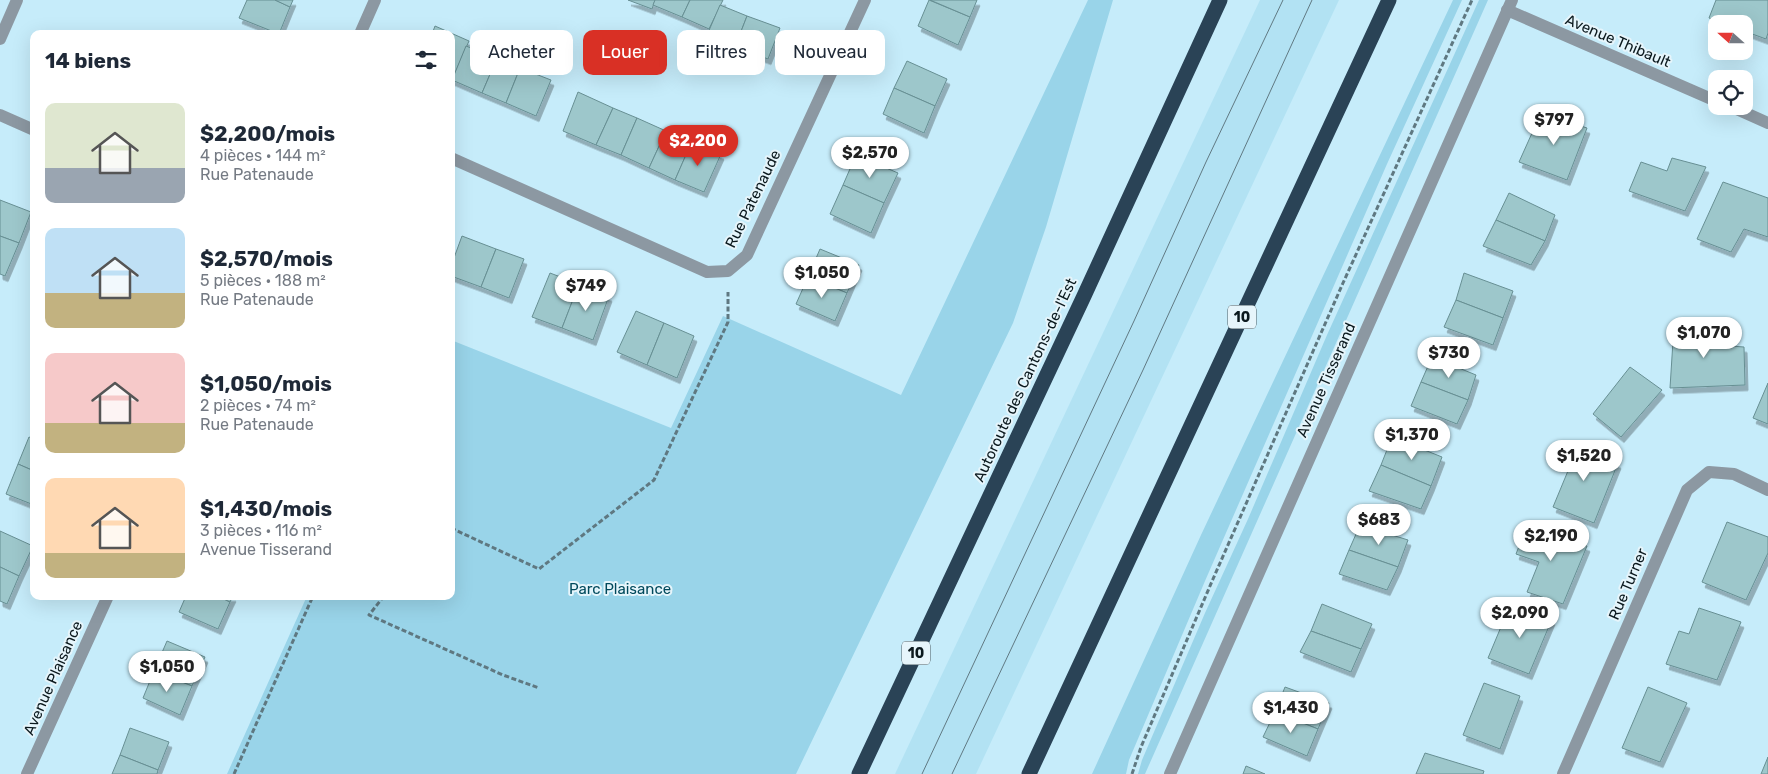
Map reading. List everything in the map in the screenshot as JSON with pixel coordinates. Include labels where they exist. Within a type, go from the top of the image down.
[{"type":"highway","name":"Autoroute des Cantons-de-l'Est","points":[[858,774],[1084,296],[1220,0]]},
{"type":"highway","name":"10","points":[[1029,774],[1389,0]]},
{"type":"street","points":[[0,39],[17,0]]},
{"type":"street","points":[[362,30],[375,0]]},
{"type":"street","name":"Rue Patenaude","points":[[455,160],[708,272],[728,271],[747,255],[865,0]]},
{"type":"street","name":"Avenue Thibault","points":[[1509,5],[1708,96]]},
{"type":"street","name":"Avenue Tisserand","points":[[1170,774],[1509,5]]},
{"type":"street","points":[[0,115],[30,128]]},
{"type":"street","points":[[1751,115],[1768,122]]},
{"type":"street","name":"Rue Turner","points":[[1563,774],[1687,490],[1709,472],[1734,474],[1768,490]]},
{"type":"street","name":"Avenue Plaisance","points":[[27,774],[106,600]]},
{"type":"path","name":"Avenue Tisserand","points":[[1132,774],[1141,747],[1213,579],[1347,274],[1472,0]]},
{"type":"path","points":[[455,530],[539,569],[654,480],[728,322],[728,271]]},
{"type":"path","points":[[234,774],[311,600]]},
{"type":"path","points":[[381,600],[368,615],[539,688]]},
{"type":"shaded area","points":[[1260,0],[1339,0],[976,774],[895,774]]},
{"type":"green space","name":"Parc Plaisance","points":[[1088,0],[1113,0],[1046,227],[1013,323],[796,774],[227,774],[305,600],[455,600],[455,342],[671,428],[723,316],[901,395]]},
{"type":"green space","points":[[1453,0],[1462,0],[1387,164],[1205,581],[1129,760],[1126,774],[1092,774],[1201,535]]},
{"type":"green space","points":[[1479,0],[1488,0],[1145,774],[1138,774],[1142,760],[1205,613],[1248,519],[1327,335]]},
{"type":"building","points":[[247,0],[275,0],[290,7],[281,30],[269,30],[239,18]]},
{"type":"building","points":[[275,0],[293,0],[290,7]]},
{"type":"building","points":[[628,0],[655,0],[652,9]]},
{"type":"building","points":[[655,0],[690,0],[682,17],[653,5]]},
{"type":"building","points":[[690,0],[723,0],[709,29],[682,17]]},
{"type":"building","points":[[929,0],[970,17],[958,45],[918,26]]},
{"type":"building","points":[[930,0],[977,0],[970,17]]},
{"type":"building","points":[[1716,0],[1768,0],[1768,33],[1766,39],[1753,34],[1753,15],[1710,15]]},
{"type":"building","points":[[720,5],[747,16],[742,30],[709,30]]},
{"type":"building","points":[[747,16],[780,28],[779,30],[775,30],[775,41],[768,59],[765,58],[765,30],[742,30]]},
{"type":"building","points":[[435,26],[444,30],[434,30]]},
{"type":"building","points":[[455,35],[469,41],[455,73]]},
{"type":"building","points":[[466,46],[470,48],[470,75],[490,75],[482,93],[455,81],[455,73]]},
{"type":"building","points":[[907,61],[947,79],[935,106],[894,88]]},
{"type":"building","points":[[490,75],[517,75],[506,103],[482,93]]},
{"type":"building","points":[[517,75],[538,75],[551,80],[536,116],[506,103]]},
{"type":"building","points":[[894,88],[935,106],[924,133],[883,114]]},
{"type":"building","points":[[578,92],[613,108],[596,145],[563,131]]},
{"type":"building","points":[[613,108],[637,118],[621,155],[596,145]]},
{"type":"building","points":[[1541,113],[1587,128],[1567,180],[1519,162]]},
{"type":"building","points":[[637,118],[666,131],[649,168],[621,155]]},
{"type":"building","points":[[666,131],[692,141],[675,180],[649,168]]},
{"type":"building","points":[[692,141],[721,154],[704,192],[675,180]]},
{"type":"building","points":[[856,155],[898,173],[884,203],[843,185]]},
{"type":"building","points":[[1672,158],[1706,167],[1685,211],[1629,191],[1641,162],[1667,171]]},
{"type":"building","points":[[1723,182],[1768,198],[1768,237],[1744,229],[1731,252],[1697,239]]},
{"type":"building","points":[[843,185],[884,203],[871,233],[830,214]]},
{"type":"building","points":[[1509,193],[1555,215],[1545,241],[1496,220]]},
{"type":"building","points":[[0,200],[30,212],[19,243],[0,236]]},
{"type":"building","points":[[1496,220],[1545,241],[1531,265],[1483,246]]},
{"type":"building","points":[[0,236],[19,243],[5,276],[0,274]]},
{"type":"building","points":[[462,236],[496,249],[481,287],[455,277],[455,255]]},
{"type":"building","points":[[496,249],[524,259],[509,298],[481,287]]},
{"type":"building","points":[[820,249],[859,265],[847,293],[808,277]]},
{"type":"building","points":[[550,273],[579,284],[562,328],[532,317]]},
{"type":"building","points":[[1464,273],[1513,291],[1503,318],[1456,300]]},
{"type":"building","points":[[808,277],[847,293],[835,321],[796,304]]},
{"type":"building","points":[[579,284],[609,296],[593,340],[562,328]]},
{"type":"building","points":[[1456,300],[1503,318],[1493,345],[1444,327]]},
{"type":"building","points":[[636,311],[664,323],[647,365],[617,352]]},
{"type":"building","points":[[664,323],[694,336],[677,378],[647,365]]},
{"type":"building","points":[[1716,323],[1717,345],[1744,347],[1745,385],[1670,388],[1674,325]]},
{"type":"building","points":[[1432,357],[1476,375],[1468,400],[1421,382]]},
{"type":"building","points":[[1630,367],[1662,390],[1621,437],[1593,414]]},
{"type":"building","points":[[1421,382],[1468,400],[1457,424],[1411,406]]},
{"type":"building","points":[[1768,383],[1768,424],[1753,418]]},
{"type":"building","points":[[29,437],[30,437],[30,469],[18,464]]},
{"type":"building","points":[[1392,437],[1442,457],[1431,486],[1381,465]]},
{"type":"building","points":[[1562,441],[1618,463],[1594,523],[1553,507],[1570,466],[1555,459]]},
{"type":"building","points":[[18,464],[30,469],[30,503],[6,494]]},
{"type":"building","points":[[1381,465],[1431,486],[1421,509],[1369,491]]},
{"type":"building","points":[[1727,522],[1768,537],[1768,553],[1746,600],[1702,582]]},
{"type":"building","points":[[1528,523],[1587,546],[1563,604],[1527,592],[1539,562],[1516,554]]},
{"type":"building","points":[[1360,525],[1408,540],[1398,567],[1349,550]]},
{"type":"building","points":[[0,531],[30,545],[30,552],[19,576],[0,567]]},
{"type":"building","points":[[1349,550],[1398,567],[1387,590],[1339,574]]},
{"type":"building","points":[[0,567],[19,576],[7,604],[0,601]]},
{"type":"building","points":[[184,600],[226,600],[230,602],[218,629],[179,612]]},
{"type":"building","points":[[1511,603],[1552,619],[1529,674],[1488,658]]},
{"type":"building","points":[[1322,604],[1372,624],[1361,649],[1311,631]]},
{"type":"building","points":[[1699,608],[1741,622],[1717,680],[1666,664],[1679,631],[1689,634]]},
{"type":"building","points":[[1311,631],[1361,649],[1351,672],[1300,652]]},
{"type":"building","points":[[167,641],[205,657],[192,686],[154,671]]},
{"type":"building","points":[[154,671],[192,686],[180,715],[143,698]]},
{"type":"building","points":[[1484,683],[1520,696],[1500,749],[1463,735]]},
{"type":"building","points":[[1285,687],[1329,703],[1318,729],[1275,712]]},
{"type":"building","points":[[1648,687],[1687,703],[1660,762],[1622,748]]},
{"type":"building","points":[[1275,712],[1318,729],[1307,756],[1263,737]]},
{"type":"building","points":[[130,728],[169,742],[158,770],[120,755]]},
{"type":"building","points":[[1425,753],[1484,771],[1483,774],[1416,774]]},
{"type":"building","points":[[120,755],[158,770],[157,774],[112,774]]},
{"type":"building","points":[[1768,757],[1768,774],[1761,774]]},
{"type":"building","points":[[1246,766],[1265,774],[1243,774]]},
{"type":"tram line","points":[[922,774],[1283,0]]},
{"type":"tram line","points":[[952,774],[1143,370],[1312,0]]}]
